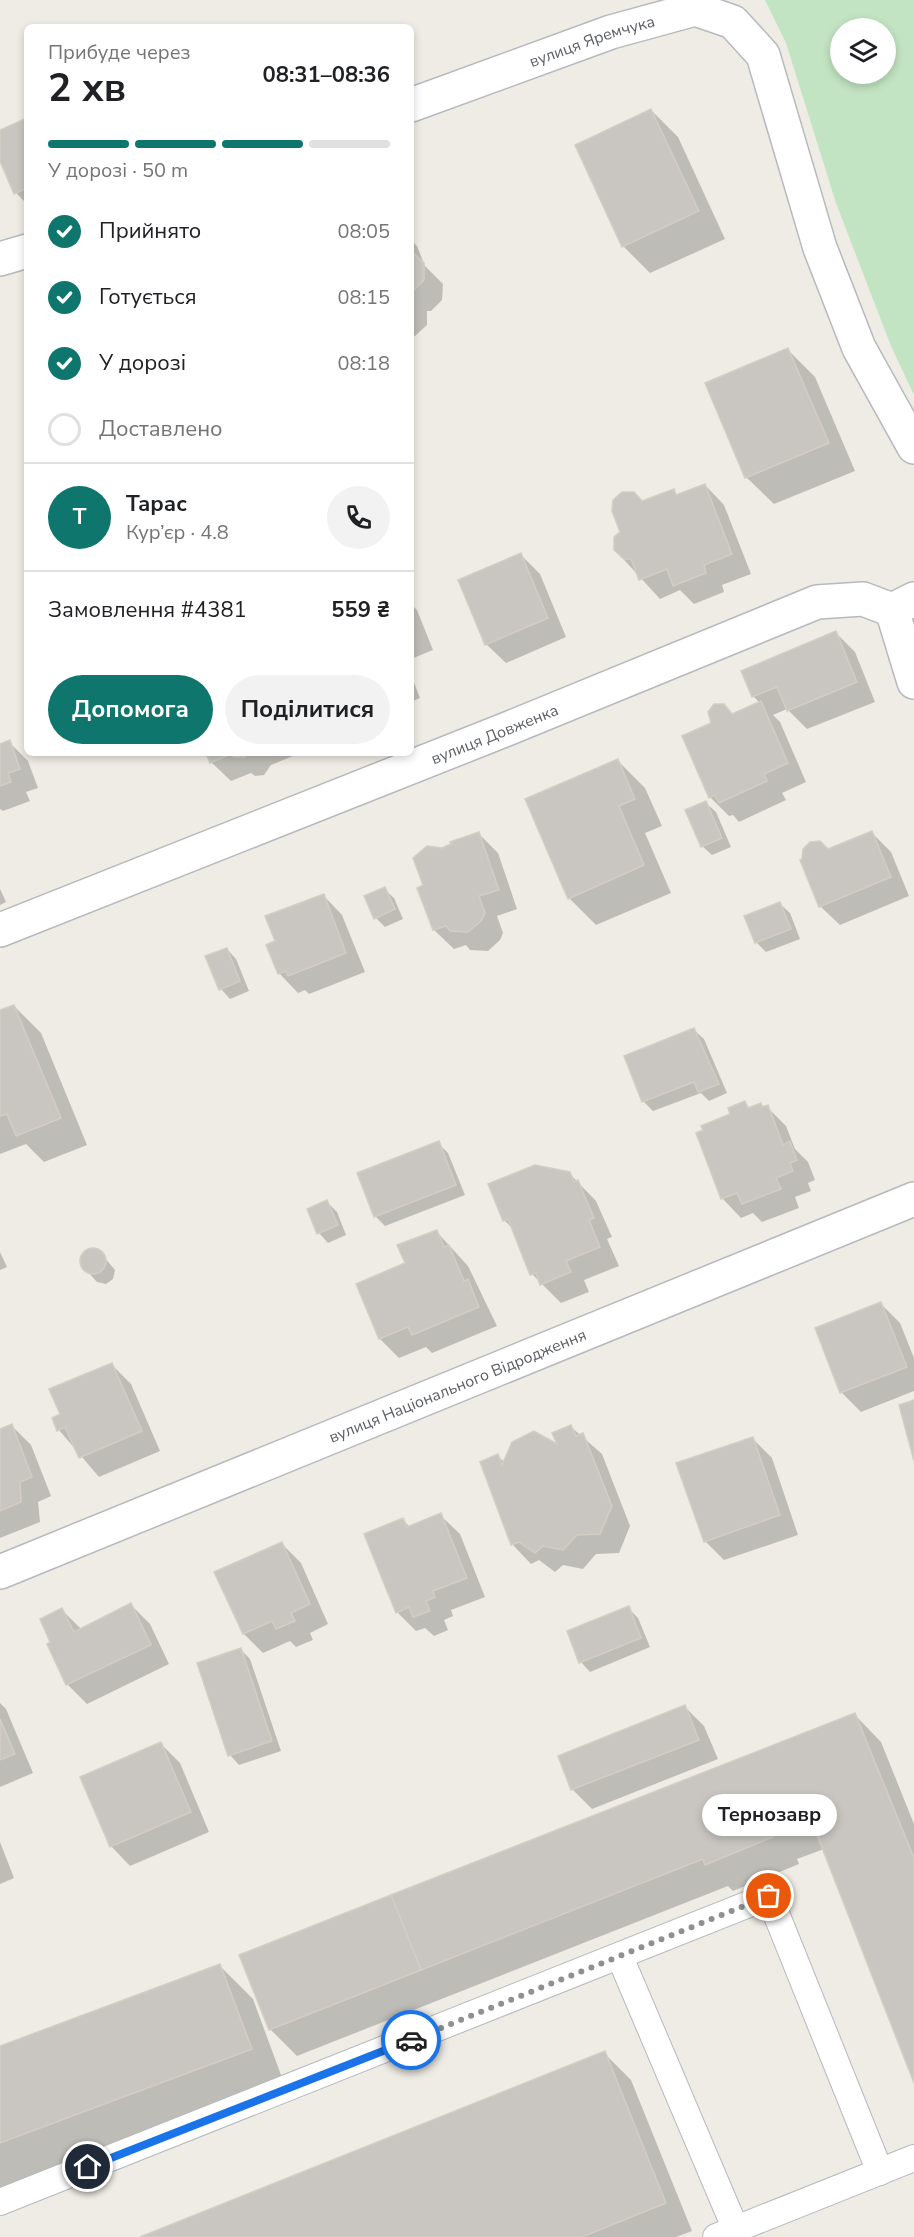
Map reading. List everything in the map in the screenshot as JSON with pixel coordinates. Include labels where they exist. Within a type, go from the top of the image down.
[{"type":"street","name":"вулиця Яремчука","points":[[414,104],[611,32],[695,9],[733,22],[763,55],[819,248],[859,348],[914,447]]},
{"type":"street","points":[[0,259],[24,252]]},
{"type":"street","name":"вулиця Довженка","points":[[0,930],[496,734],[817,602],[863,599],[903,605]]},
{"type":"street","points":[[903,605],[914,682]]},
{"type":"street","name":"вулиця Національного Відродження","points":[[0,1572],[914,1199]]},
{"type":"lane","points":[[0,2202],[769,1896],[880,2172]]},
{"type":"lane","points":[[620,1957],[726,2233],[914,2158]]},
{"type":"green space","points":[[765,0],[914,0],[914,395],[891,346],[836,203],[786,43]]},
{"type":"building","points":[[651,109],[699,211],[622,247],[575,145]]},
{"type":"building","points":[[24,119],[24,189],[14,194],[0,161],[0,130]]},
{"type":"building","points":[[414,254],[424,263],[424,280],[414,290]]},
{"type":"building","points":[[788,348],[829,443],[745,478],[705,383]]},
{"type":"building","points":[[705,484],[732,554],[704,565],[706,573],[673,586],[667,569],[639,580],[631,559],[624,559],[614,550],[614,537],[620,532],[612,511],[613,500],[622,492],[634,492],[642,501],[674,489],[676,495]]},
{"type":"building","points":[[521,553],[548,618],[485,645],[458,580]]},
{"type":"building","points":[[836,631],[857,682],[787,711],[777,687],[752,697],[741,671]]},
{"type":"building","points":[[761,701],[788,763],[764,774],[767,781],[719,803],[715,795],[709,798],[682,736],[711,723],[708,712],[714,704],[724,704],[732,714]]},
{"type":"building","points":[[10,740],[20,769],[8,773],[11,782],[0,786],[0,744]]},
{"type":"building","points":[[207,756],[226,756],[210,763]]},
{"type":"building","points":[[618,759],[635,799],[619,806],[644,865],[568,899],[525,799]]},
{"type":"building","points":[[706,801],[722,838],[701,847],[685,810]]},
{"type":"building","points":[[872,831],[891,877],[819,907],[800,860],[803,849],[810,842],[820,841],[828,849]]},
{"type":"building","points":[[479,832],[499,890],[479,896],[485,913],[482,920],[468,932],[450,931],[446,926],[433,930],[417,888],[423,885],[413,858],[427,846],[442,848],[451,844],[450,842]]},
{"type":"building","points":[[385,887],[395,909],[374,919],[364,896]]},
{"type":"building","points":[[324,894],[346,953],[288,976],[286,971],[278,974],[266,945],[275,941],[265,916]]},
{"type":"building","points":[[780,902],[791,929],[755,943],[744,916]]},
{"type":"building","points":[[227,948],[240,981],[219,990],[205,956]]},
{"type":"building","points":[[14,1005],[61,1118],[16,1136],[7,1114],[0,1116],[0,1010]]},
{"type":"building","points":[[694,1028],[719,1084],[698,1092],[694,1082],[642,1102],[624,1056]]},
{"type":"building","points":[[745,1101],[748,1108],[761,1103],[762,1107],[768,1105],[783,1145],[790,1141],[797,1160],[790,1163],[793,1171],[776,1178],[781,1189],[742,1204],[737,1193],[721,1199],[696,1133],[703,1130],[701,1126],[730,1114],[728,1108]]},
{"type":"building","points":[[439,1141],[456,1185],[374,1217],[357,1173]]},
{"type":"building","points":[[535,1165],[570,1172],[574,1182],[578,1180],[594,1218],[589,1220],[600,1247],[566,1261],[571,1272],[540,1285],[536,1273],[530,1275],[508,1219],[503,1221],[488,1184]]},
{"type":"building","points":[[327,1200],[338,1225],[317,1234],[307,1209]]},
{"type":"building","points":[[437,1230],[444,1247],[449,1245],[464,1281],[468,1279],[479,1307],[412,1335],[408,1327],[379,1339],[356,1284],[405,1263],[397,1245]]},
{"type":"building","points":[[93,1248],[102,1252],[106,1261],[102,1270],[93,1274],[84,1270],[80,1261],[84,1252]]},
{"type":"building","points":[[881,1302],[907,1367],[840,1393],[815,1328]]},
{"type":"building","points":[[112,1363],[142,1431],[79,1458],[65,1427],[57,1431],[52,1418],[60,1414],[49,1389]]},
{"type":"building","points":[[914,1400],[914,1461],[899,1405]]},
{"type":"building","points":[[12,1424],[32,1477],[20,1482],[21,1502],[0,1511],[0,1429]]},
{"type":"building","points":[[571,1425],[576,1436],[583,1433],[612,1506],[600,1534],[577,1535],[563,1550],[543,1546],[535,1553],[519,1542],[511,1545],[480,1462],[498,1454],[502,1465],[512,1442],[534,1431],[557,1444],[552,1433]]},
{"type":"building","points":[[753,1437],[780,1515],[704,1542],[676,1463]]},
{"type":"building","points":[[441,1513],[467,1578],[433,1591],[435,1597],[426,1601],[430,1611],[413,1617],[409,1607],[396,1613],[364,1534],[403,1518],[407,1527]]},
{"type":"building","points":[[282,1542],[310,1604],[291,1613],[295,1621],[276,1629],[272,1621],[243,1634],[214,1572]]},
{"type":"building","points":[[131,1603],[151,1645],[66,1685],[47,1644],[50,1642],[40,1619],[62,1608],[74,1632]]},
{"type":"building","points":[[629,1606],[641,1638],[579,1663],[567,1631]]},
{"type":"building","points":[[241,1648],[272,1741],[228,1756],[197,1663]]},
{"type":"building","points":[[685,1705],[699,1740],[571,1790],[558,1756]]},
{"type":"building","points":[[855,1713],[914,1858],[914,2083],[810,1817],[771,1832],[773,1837],[705,1865],[703,1859],[421,1970],[391,1895]]},
{"type":"building","points":[[0,1719],[15,1754],[0,1760]]},
{"type":"building","points":[[161,1742],[191,1812],[110,1847],[80,1777]]},
{"type":"building","points":[[391,1895],[421,1970],[269,2030],[239,1955]]},
{"type":"building","points":[[220,1964],[252,2049],[0,2143],[0,2046]]},
{"type":"building","points":[[605,2051],[666,2203],[582,2237],[140,2237]]},
{"type":"way so far","points":[[411,2040],[769,1896]]},
{"type":"place","name":"Тернозавр","points":[[769,1896]]},
{"type":"route","points":[[88,2167],[411,2040]]}]
